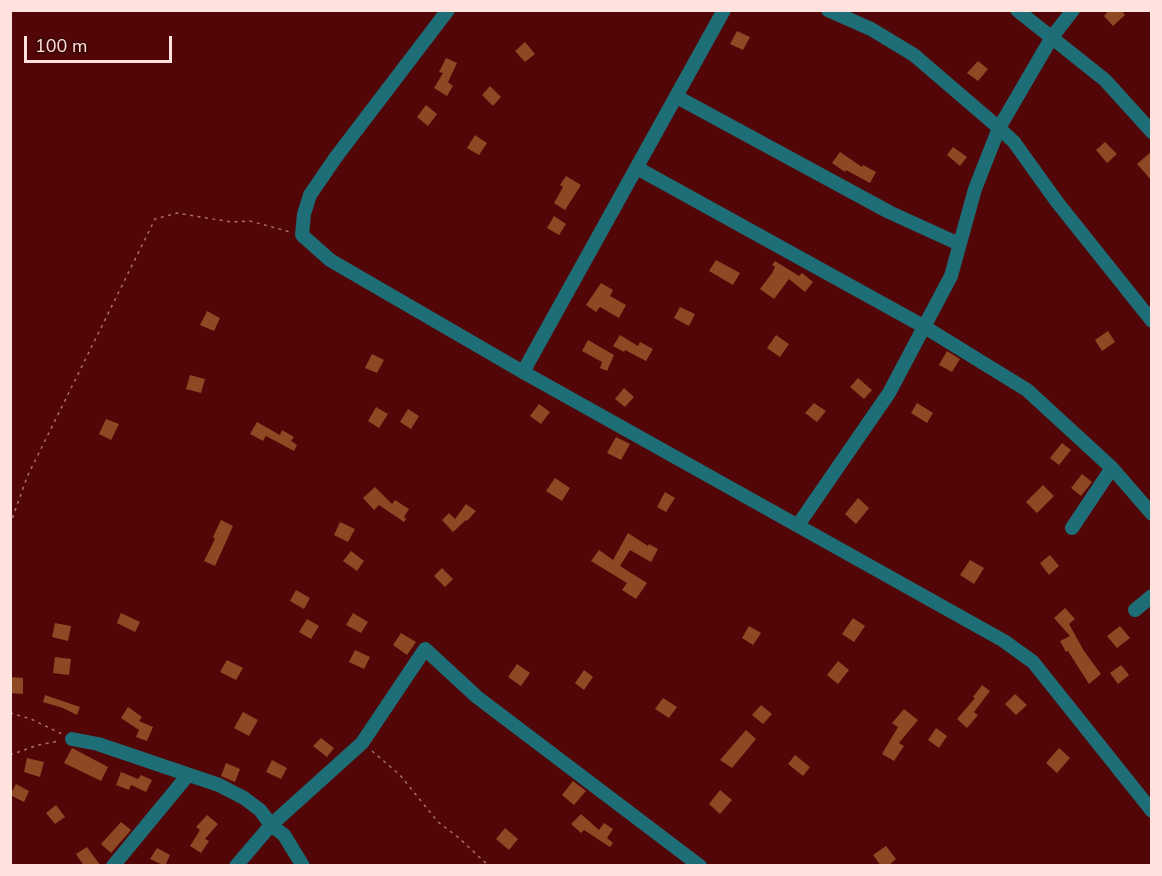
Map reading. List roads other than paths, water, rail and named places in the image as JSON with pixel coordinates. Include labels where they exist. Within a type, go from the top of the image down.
[{"type":"street","points":[[448,10],[336,157],[310,195],[304,214],[302,235],[330,260],[523,372],[1004,641],[1033,662],[1152,811]]},
{"type":"street","points":[[523,372],[724,10]]},
{"type":"street","points":[[828,10],[871,29],[914,55],[1014,142],[1057,202],[1152,321]]},
{"type":"street","points":[[1017,10],[1105,80],[1152,132]]},
{"type":"street","points":[[798,525],[889,393],[951,276],[975,189],[999,128],[1052,37],[1073,10]]},
{"type":"street","points":[[677,97],[890,212],[959,244]]},
{"type":"street","points":[[637,168],[923,326],[1027,390],[1112,468],[1152,514]]},
{"type":"street","points":[[1072,528],[1112,468]]},
{"type":"street","points":[[1135,610],[1152,596]]},
{"type":"street","points":[[236,866],[271,825],[362,743],[425,649],[477,697],[700,866]]},
{"type":"street","points":[[72,739],[98,744],[219,785],[244,798],[260,810],[271,825],[284,835],[303,866]]},
{"type":"street","points":[[113,866],[188,775]]}]
